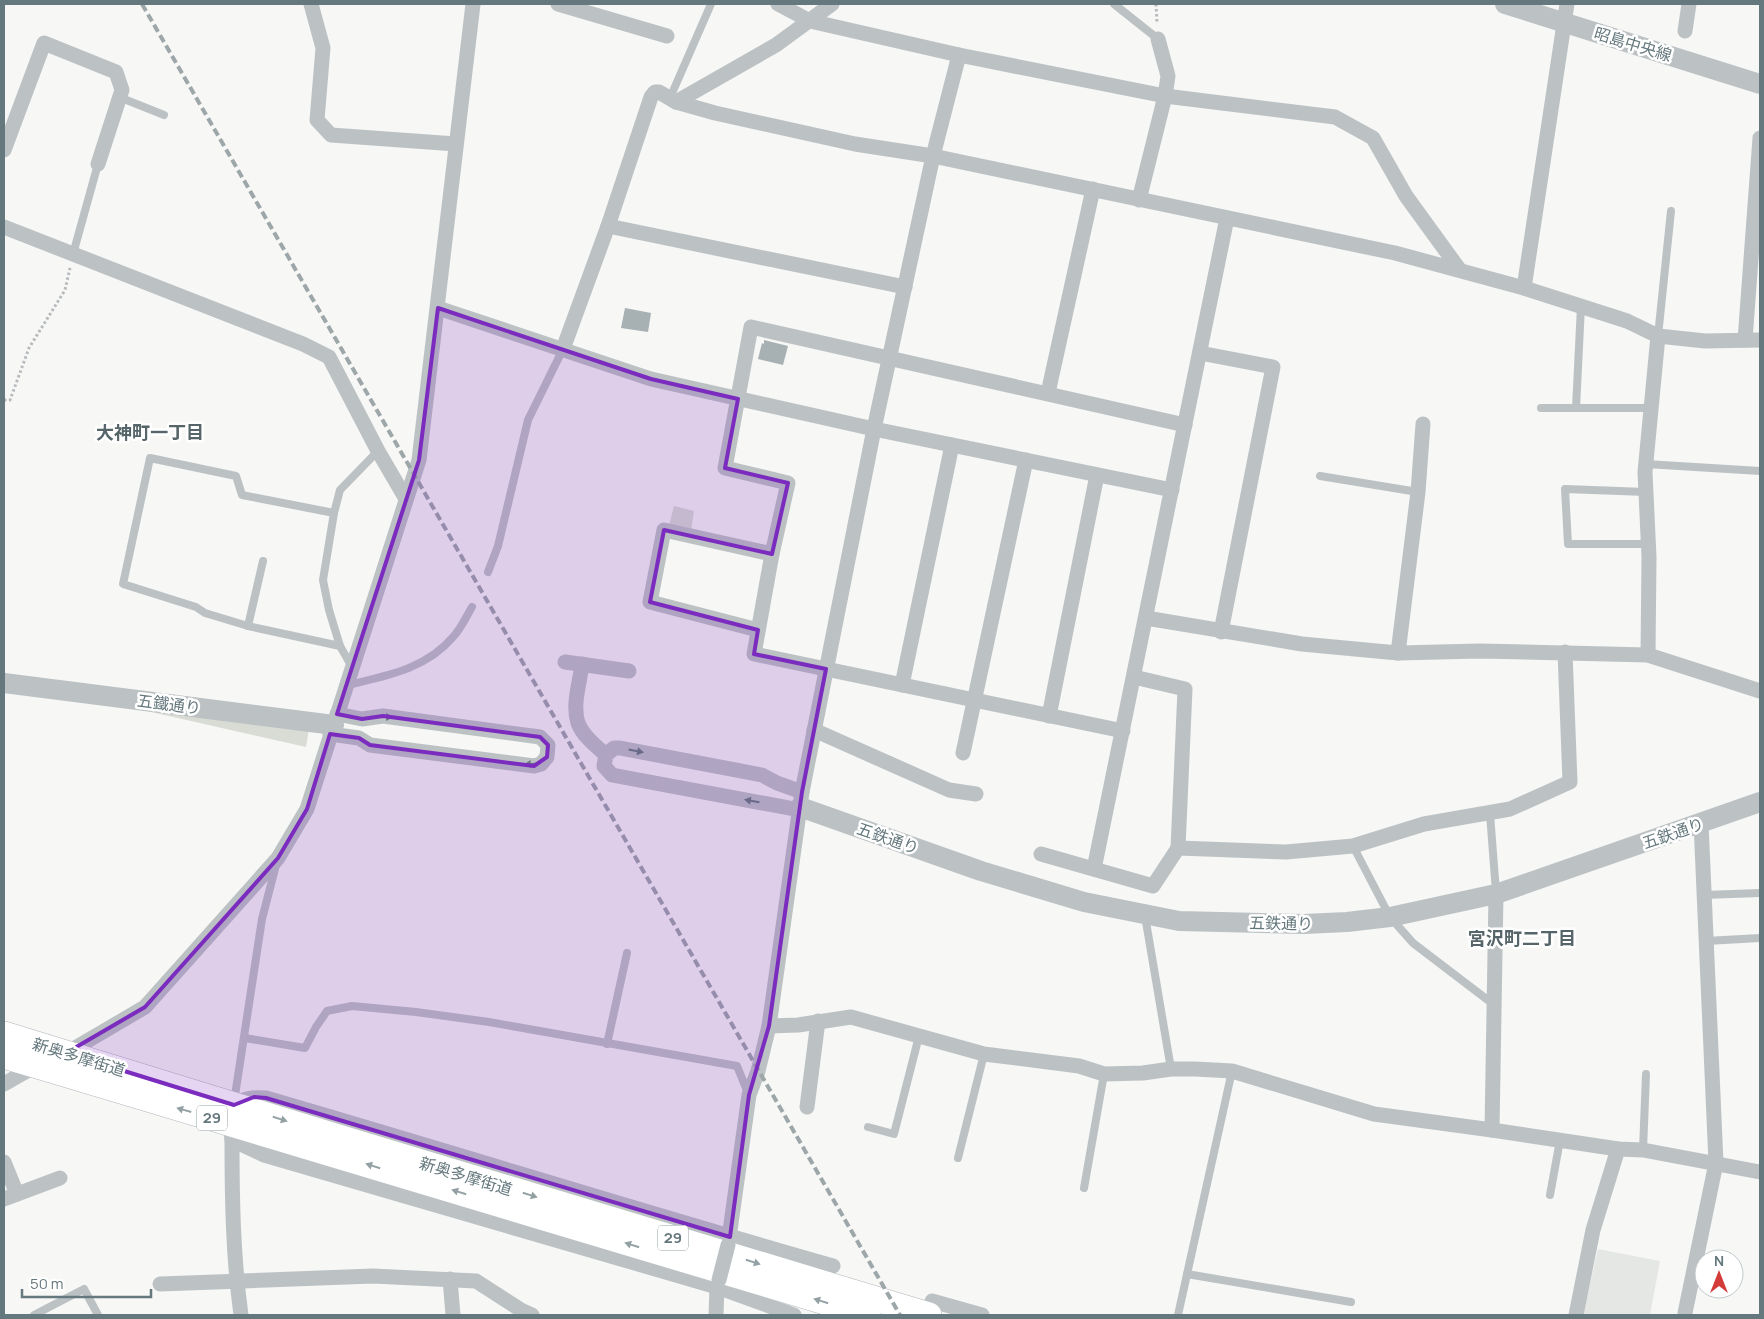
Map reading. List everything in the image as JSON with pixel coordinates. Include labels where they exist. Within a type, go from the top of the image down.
[{"type":"main road","name":"新奥多摩街道","points":[[4,1034],[66,1053],[232,1123],[930,1308]]},
{"type":"main road","name":"新奥多摩街道","points":[[4,1056],[868,1315]]},
{"type":"street","points":[[311,4],[323,48],[316,120],[331,135],[456,144]]},
{"type":"street","points":[[4,1084],[36,1066],[66,1053],[145,1008],[278,858],[307,809],[419,460],[473,4]]},
{"type":"street","points":[[558,4],[606,11],[667,36]]},
{"type":"street","points":[[778,4],[810,21],[959,55],[1165,96],[1335,117],[1373,138],[1406,196],[1459,269]]},
{"type":"street","points":[[673,100],[776,45],[832,4]]},
{"type":"street","name":"昭島中央線","points":[[1505,4],[1566,13],[1760,84]]},
{"type":"street","points":[[1685,31],[1689,4]]},
{"type":"street","points":[[1524,288],[1566,13]]},
{"type":"street","points":[[1139,200],[1165,96],[1168,76],[1158,38]]},
{"type":"street","points":[[4,150],[44,42],[116,72],[122,90],[98,164]]},
{"type":"street","points":[[716,1315],[718,1284],[729,1241],[749,1095],[758,1071],[769,1026],[801,803],[814,730],[874,429],[933,156],[959,55]]},
{"type":"street","points":[[563,349],[608,226],[651,97],[655,92],[659,92],[673,100],[715,113],[855,144],[933,156],[1395,253],[1524,288],[1627,321],[1658,336],[1705,341],[1760,340]]},
{"type":"street","points":[[1744,340],[1760,138]]},
{"type":"street","points":[[1048,393],[1093,190]]},
{"type":"street","points":[[1094,869],[1227,218]]},
{"type":"street","points":[[608,226],[905,286]]},
{"type":"street","points":[[4,227],[303,344],[329,357],[406,499]]},
{"type":"street","points":[[438,308],[652,378],[874,429],[1172,490]]},
{"type":"street","points":[[1123,731],[754,654],[772,554],[788,483],[725,468],[751,327],[1185,425]]},
{"type":"street","points":[[1648,655],[1646,464],[1658,336]]},
{"type":"street","points":[[1200,354],[1273,367],[1221,632]]},
{"type":"street","points":[[1398,653],[1418,492],[1423,424]]},
{"type":"street","points":[[902,685],[952,444]]},
{"type":"street","points":[[963,753],[1026,460]]},
{"type":"street","points":[[1049,716],[1097,475]]},
{"type":"street","points":[[758,630],[650,602],[664,530],[772,554]]},
{"type":"street","points":[[1146,618],[1302,644],[1398,653],[1480,651],[1648,655],[1760,691]]},
{"type":"street","points":[[1178,848],[1286,852],[1353,846],[1424,824],[1510,809],[1570,782],[1565,652]]},
{"type":"street","points":[[565,662],[629,672]]},
{"type":"street","points":[[582,664],[576,703],[578,722],[588,739],[606,756]]},
{"type":"street","points":[[1041,854],[1153,886],[1178,848],[1185,689],[1134,677]]},
{"type":"street","name":"五鐵通り","points":[[4,683],[334,725]]},
{"type":"street","points":[[383,716],[540,737],[548,745],[547,757],[541,764],[534,766],[370,745],[334,725],[383,716]]},
{"type":"street","points":[[814,730],[949,790],[976,794]]},
{"type":"street","points":[[614,748],[620,748],[762,775],[777,783],[801,803],[612,774],[604,766],[606,756],[614,748]]},
{"type":"street","name":"五鉄通り","points":[[801,803],[981,871],[1084,902],[1179,921],[1304,924],[1390,917],[1496,894],[1760,802]]},
{"type":"street","points":[[1685,1313],[1716,1164],[1701,823]]},
{"type":"street","points":[[1492,1130],[1496,894]]},
{"type":"street","points":[[769,1026],[798,1025],[851,1017],[984,1054],[1078,1066],[1104,1074],[1143,1073],[1171,1069],[1232,1071],[1374,1114],[1618,1149],[1643,1150],[1760,1172]]},
{"type":"street","points":[[807,1107],[818,1021]]},
{"type":"street","points":[[241,1315],[236,1281],[232,1191],[232,1123],[244,1099],[254,1097],[266,1098],[425,1144],[729,1241],[833,1266]]},
{"type":"street","points":[[232,1123],[264,1155],[718,1284],[794,1315]]},
{"type":"street","points":[[1576,1315],[1593,1230],[1618,1149]]},
{"type":"street","points":[[4,1162],[11,1197],[60,1178]]},
{"type":"street","points":[[160,1284],[374,1276],[476,1281],[532,1315]]},
{"type":"street","points":[[450,1279],[453,1315]]},
{"type":"street","points":[[930,1308],[982,1315]]},
{"type":"lane","points":[[673,100],[711,4]]},
{"type":"lane","points":[[1114,4],[1158,38]]},
{"type":"lane","points":[[119,97],[164,115]]},
{"type":"lane","points":[[73,254],[98,164]]},
{"type":"lane","points":[[1658,336],[1671,210]]},
{"type":"lane","points":[[1576,408],[1581,306]]},
{"type":"lane","points":[[488,572],[498,546],[528,420],[563,349]]},
{"type":"lane","points":[[1541,408],[1651,408]]},
{"type":"lane","points":[[353,668],[340,646],[329,610],[323,580],[334,513],[340,490],[378,450]]},
{"type":"lane","points":[[334,513],[242,495],[236,476],[150,458],[123,584],[248,626],[340,646]]},
{"type":"lane","points":[[1646,464],[1760,471]]},
{"type":"lane","points":[[1320,476],[1418,492]]},
{"type":"lane","points":[[1646,492],[1565,489],[1568,544],[1648,544]]},
{"type":"lane","points":[[248,626],[263,561]]},
{"type":"lane","points":[[348,685],[407,670],[428,659],[453,637],[472,607]]},
{"type":"lane","points":[[1490,814],[1496,894]]},
{"type":"lane","points":[[1353,846],[1390,917],[1413,943],[1494,1005]]},
{"type":"lane","points":[[232,1123],[262,919],[278,858]]},
{"type":"lane","points":[[1704,895],[1760,893]]},
{"type":"lane","points":[[1144,915],[1171,1069]]},
{"type":"lane","points":[[1706,941],[1760,938]]},
{"type":"lane","points":[[607,1044],[627,953]]},
{"type":"lane","points":[[245,1038],[305,1048],[316,1027],[328,1011],[352,1006],[416,1012],[480,1021],[737,1066],[749,1095]]},
{"type":"lane","points":[[868,1127],[894,1134],[919,1036]]},
{"type":"lane","points":[[958,1158],[984,1054]]},
{"type":"lane","points":[[1178,1315],[1232,1071]]},
{"type":"lane","points":[[1084,1188],[1104,1074]]},
{"type":"lane","points":[[1643,1150],[1646,1074]]},
{"type":"lane","points":[[1550,1195],[1560,1140]]},
{"type":"lane","points":[[1187,1274],[1351,1302]]},
{"type":"lane","points":[[34,1315],[84,1289],[98,1315]]},
{"type":"path","points":[[4,400],[10,400],[29,348],[65,290],[73,254]]},
{"type":"highlighted area","points":[[438,308],[651,379],[738,399],[725,468],[788,483],[772,554],[664,530],[650,602],[758,630],[754,654],[826,669],[802,792],[769,1026],[749,1095],[730,1237],[266,1098],[254,1097],[234,1105],[66,1053],[145,1007],[278,858],[307,809],[330,734],[359,738],[370,745],[534,766],[547,757],[548,745],[540,737],[383,716],[362,719],[337,714],[419,460]]},
{"type":"shaded area","points":[[674,506],[694,511],[691,531],[669,525]]},
{"type":"shaded area","points":[[138,709],[309,729],[306,747]]},
{"type":"shaded area","points":[[1598,1249],[1660,1261],[1650,1315],[1583,1315]]},
{"type":"building","points":[[625,308],[651,313],[648,332],[621,328]]},
{"type":"building","points":[[764,340],[788,346],[783,365],[758,359]]},
{"type":"railway","points":[[142,4],[900,1315]]},
{"type":"district","name":"大神町一丁目","points":[[150,433]]},
{"type":"district","name":"宮沢町二丁目","points":[[1522,939]]}]
